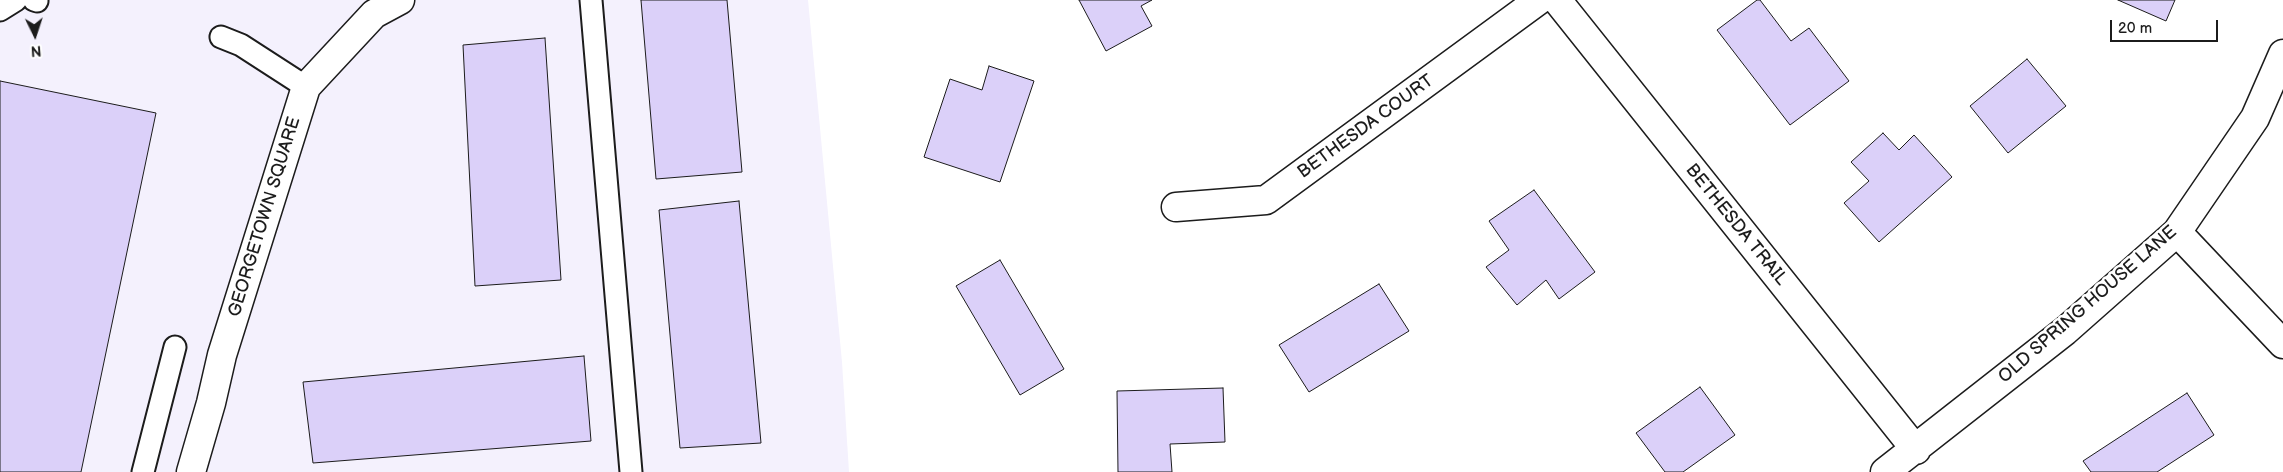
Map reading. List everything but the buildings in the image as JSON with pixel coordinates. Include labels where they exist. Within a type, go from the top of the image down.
[{"type":"street","name":"GEORGETOWN SQUARE","points":[[191,472],[211,403],[222,355],[306,87],[374,14],[400,0]]},
{"type":"street","name":"BETHESDA COURT","points":[[1176,207],[1266,200],[1538,0]]},
{"type":"street","name":"BETHESDA TRAIL","points":[[1557,0],[1916,450]]},
{"type":"street","name":"OLD SPRING HOUSE LANE","points":[[1885,472],[1916,450],[2065,331],[2176,232],[2255,118],[2283,54]]},
{"type":"street","points":[[2176,232],[2283,344]]},
{"type":"lane","points":[[0,10],[16,0]]},
{"type":"lane","points":[[590,0],[631,472]]},
{"type":"lane","points":[[222,36],[241,45],[306,87]]},
{"type":"lane","points":[[144,472],[175,347]]},
{"type":"shaded area","points":[[0,0],[808,0],[842,362],[849,472],[0,472]]}]
